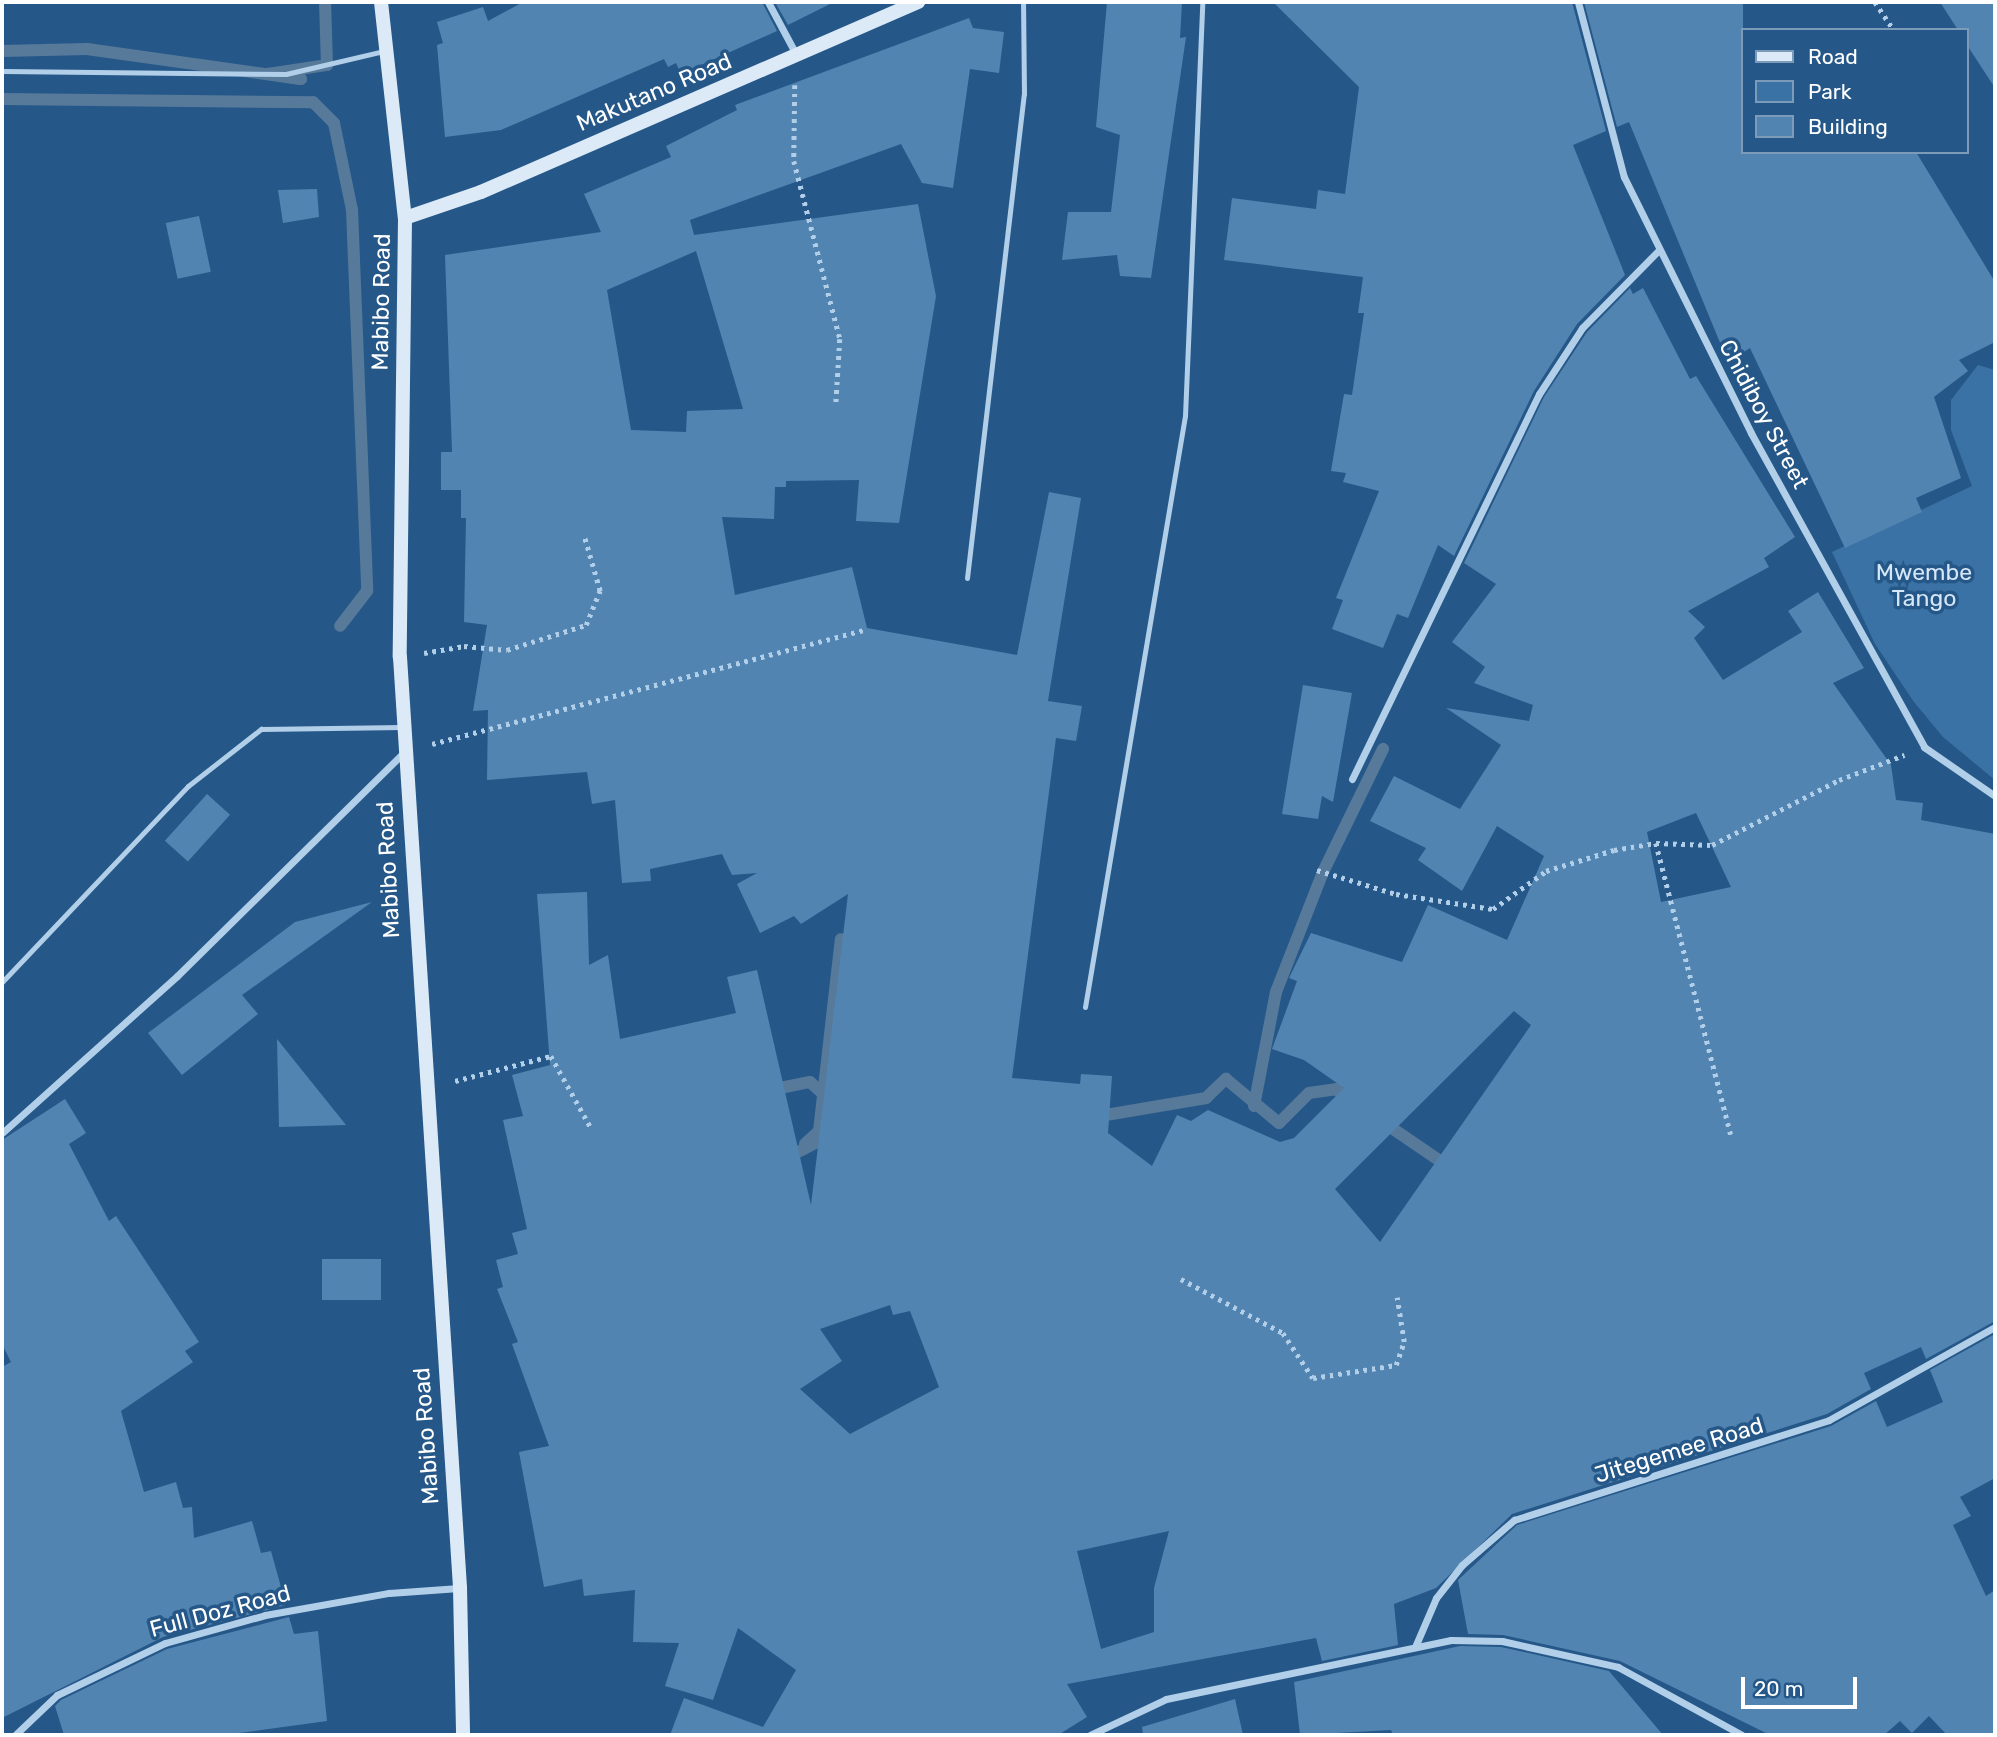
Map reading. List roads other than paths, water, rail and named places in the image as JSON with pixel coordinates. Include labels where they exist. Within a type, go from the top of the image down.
[{"type":"main road","name":"Mabibo Road","points":[[381,2],[384,51],[405,218],[400,657],[408,727],[404,752],[423,1087],[460,1588],[463,1735]]},
{"type":"main road","name":"Makutano Road","points":[[405,218],[481,192],[919,2]]},
{"type":"street","points":[[768,2],[797,56]]},
{"type":"street","name":"Chidiboy Street","points":[[1578,2],[1624,177],[1657,251],[1924,747],[1995,796]]},
{"type":"street","points":[[1352,779],[1489,486],[1539,394],[1582,328],[1657,251]]},
{"type":"street","points":[[2,1133],[177,976],[404,752]]},
{"type":"street","name":"Jitegemee Road","points":[[1415,1647],[1436,1598],[1462,1565],[1514,1520],[1829,1420],[1995,1328]]},
{"type":"street","name":"Full Doz Road","points":[[15,1735],[58,1695],[165,1643],[265,1615],[389,1592],[460,1588]]},
{"type":"street","points":[[1090,1735],[1166,1699],[1415,1647],[1502,1641],[1583,1657],[1618,1667],[1742,1735]]},
{"type":"lane","points":[[967,578],[1024,94],[1023,2]]},
{"type":"lane","points":[[1085,1007],[1185,416],[1202,2]]},
{"type":"lane","points":[[2,71],[286,74],[384,51]]},
{"type":"lane","points":[[2,982],[188,786],[261,729],[408,727]]},
{"type":"waterway","points":[[2,51],[87,49],[301,79],[268,74],[327,65],[325,2]]},
{"type":"waterway","points":[[2,99],[313,102],[334,123],[352,210],[367,591],[340,626]]},
{"type":"waterway","points":[[1254,1106],[1276,992],[1323,872],[1383,749]]},
{"type":"waterway","points":[[805,1144],[819,1131],[841,939]]},
{"type":"waterway","points":[[1094,1117],[1206,1098],[1226,1079],[1279,1123],[1309,1093],[1336,1089],[1350,1101]]},
{"type":"waterway","points":[[770,1090],[810,1082],[821,1092]]},
{"type":"waterway","points":[[1380,1120],[1449,1167]]},
{"type":"waterway","points":[[792,1165],[794,1154],[831,1135]]},
{"type":"park label","name":"Mwembe Tango","points":[[1924,585]]}]
